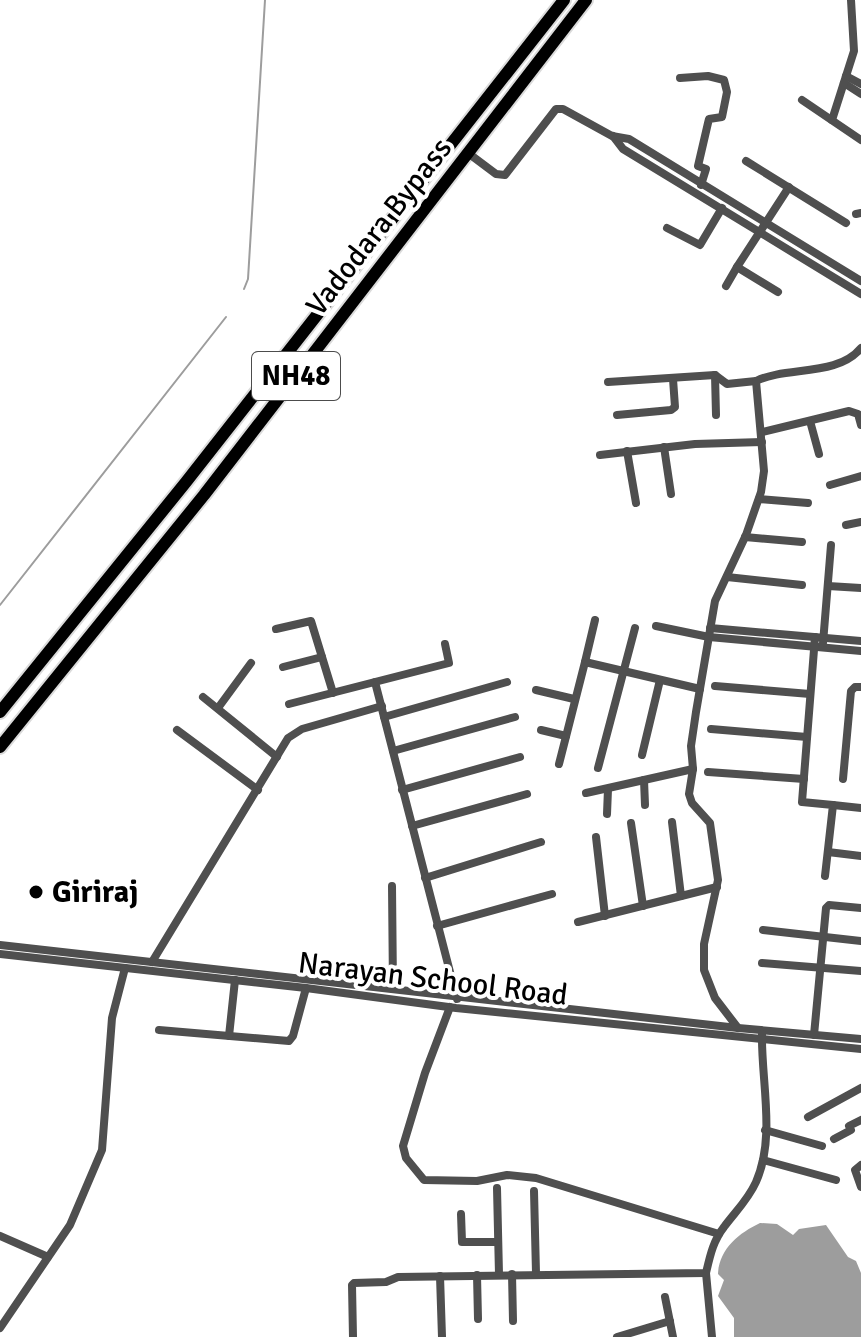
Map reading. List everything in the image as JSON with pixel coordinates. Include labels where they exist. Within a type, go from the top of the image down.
[{"type":"highway","name":"Vadodara Bypass","points":[[0,712],[186,482],[564,0]]},
{"type":"highway","name":"Vadodara Bypass","points":[[0,747],[204,495],[586,0]]},
{"type":"street","points":[[832,120],[854,51],[857,19],[851,0]]},
{"type":"street","points":[[680,78],[708,76],[724,80],[727,92],[722,117],[709,119],[698,166],[706,169],[697,194]]},
{"type":"street","points":[[845,80],[861,84]]},
{"type":"street","points":[[845,80],[861,94]]},
{"type":"street","points":[[802,100],[861,140]]},
{"type":"street","points":[[468,153],[496,174],[505,175],[559,108],[612,136],[629,139],[768,221],[861,281]]},
{"type":"street","points":[[612,136],[623,149],[861,294]]},
{"type":"street","points":[[746,161],[846,223]]},
{"type":"street","points":[[726,286],[789,187]]},
{"type":"street","points":[[667,228],[700,245],[722,208]]},
{"type":"street","points":[[737,267],[778,292]]},
{"type":"street","points":[[608,382],[715,375],[727,384],[756,381],[835,364],[849,359],[861,348]]},
{"type":"street","points":[[715,375],[716,415]]},
{"type":"street","points":[[617,415],[671,410],[675,407],[673,379]]},
{"type":"street","points":[[738,1028],[715,998],[704,970],[704,944],[718,880],[712,826],[690,800],[693,769],[691,746],[715,601],[745,537],[759,499],[764,471],[756,381]]},
{"type":"street","points":[[600,455],[762,437],[849,411],[860,414],[861,425]]},
{"type":"street","points":[[810,421],[819,454]]},
{"type":"street","points":[[664,447],[671,494]]},
{"type":"street","points":[[627,451],[636,503]]},
{"type":"street","points":[[830,485],[861,476]]},
{"type":"street","points":[[759,499],[808,503]]},
{"type":"street","points":[[846,525],[861,522]]},
{"type":"street","points":[[745,537],[802,542]]},
{"type":"street","points":[[831,545],[828,586],[810,694],[802,802],[861,808]]},
{"type":"street","points":[[727,577],[802,585]]},
{"type":"street","points":[[828,586],[861,588]]},
{"type":"street","points":[[559,764],[595,620]]},
{"type":"street","points":[[276,629],[311,621],[333,693]]},
{"type":"street","points":[[656,626],[819,642],[861,641]]},
{"type":"street","points":[[598,768],[635,628]]},
{"type":"street","points":[[819,642],[861,651]]},
{"type":"street","points":[[289,704],[449,663],[445,644]]},
{"type":"street","points":[[283,667],[322,657]]},
{"type":"street","points":[[585,662],[700,689]]},
{"type":"street","points":[[218,708],[251,663]]},
{"type":"street","points":[[642,755],[660,680]]},
{"type":"street","points":[[375,682],[457,996],[425,1073],[403,1146],[406,1158],[424,1180],[477,1181],[507,1175],[536,1178],[719,1234]]},
{"type":"street","points":[[384,717],[507,682]]},
{"type":"street","points":[[715,686],[810,694]]},
{"type":"street","points":[[843,779],[851,691],[861,687]]},
{"type":"street","points":[[536,690],[574,699]]},
{"type":"street","points":[[203,697],[277,757]]},
{"type":"street","points":[[152,962],[293,733],[382,706]]},
{"type":"street","points":[[393,751],[515,717]]},
{"type":"street","points":[[711,729],[807,737]]},
{"type":"street","points":[[177,730],[258,790]]},
{"type":"street","points":[[541,730],[566,736]]},
{"type":"street","points":[[402,790],[520,757]]},
{"type":"street","points":[[586,793],[693,769]]},
{"type":"street","points":[[708,772],[804,779]]},
{"type":"street","points":[[644,780],[645,805]]},
{"type":"street","points":[[607,814],[608,789]]},
{"type":"street","points":[[412,826],[527,794]]},
{"type":"street","points":[[825,876],[833,805]]},
{"type":"street","points":[[672,822],[681,896]]},
{"type":"street","points":[[631,823],[643,906]]},
{"type":"street","points":[[596,837],[605,916]]},
{"type":"street","points":[[425,878],[541,842]]},
{"type":"street","points":[[828,852],[861,856]]},
{"type":"street","points":[[392,886],[393,989]]},
{"type":"street","points":[[578,922],[717,887]]},
{"type":"street","points":[[437,926],[552,894]]},
{"type":"street","points":[[814,1035],[826,908],[829,905],[861,908]]},
{"type":"street","points":[[763,930],[861,941]]},
{"type":"street","points":[[0,945],[738,1028],[762,1034],[861,1039]]},
{"type":"street","name":"Narayan School Road","points":[[0,954],[453,1007],[762,1034],[861,1049]]},
{"type":"street","points":[[762,963],[861,971]]},
{"type":"street","points":[[0,1328],[70,1225],[102,1150],[112,1018],[125,968]]},
{"type":"street","points":[[229,1036],[235,980]]},
{"type":"street","points":[[159,1030],[291,1040],[306,988]]},
{"type":"street","points":[[712,1337],[706,1273],[712,1248],[756,1182],[763,1160],[762,1034]]},
{"type":"street","points":[[808,1117],[861,1088]]},
{"type":"street","points":[[834,1139],[851,1130],[849,1126],[861,1120]]},
{"type":"street","points":[[765,1130],[822,1146]]},
{"type":"street","points":[[763,1160],[836,1180]]},
{"type":"street","points":[[861,1165],[855,1170],[861,1187]]},
{"type":"street","points":[[497,1188],[499,1274]]},
{"type":"street","points":[[534,1191],[536,1273]]},
{"type":"street","points":[[461,1214],[462,1242],[498,1242]]},
{"type":"street","points":[[0,1236],[48,1257]]},
{"type":"street","points":[[353,1337],[353,1284],[386,1282],[398,1277],[706,1273]]},
{"type":"street","points":[[512,1274],[513,1321]]},
{"type":"street","points":[[477,1275],[478,1319]]},
{"type":"street","points":[[440,1276],[442,1337]]},
{"type":"street","points":[[665,1297],[673,1337]]},
{"type":"street","points":[[617,1337],[670,1321]]},
{"type":"shaded area","points":[[760,1223],[777,1224],[793,1235],[799,1229],[826,1225],[848,1257],[856,1261],[861,1273],[861,1337],[734,1337],[734,1318],[718,1296],[724,1280],[718,1274],[719,1265],[732,1243]]},
{"type":"waterway","points":[[244,289],[248,279],[265,0]]},
{"type":"waterway","points":[[0,605],[226,317]]},
{"type":"place","name":"Giriraj","points":[[36,892]]}]
